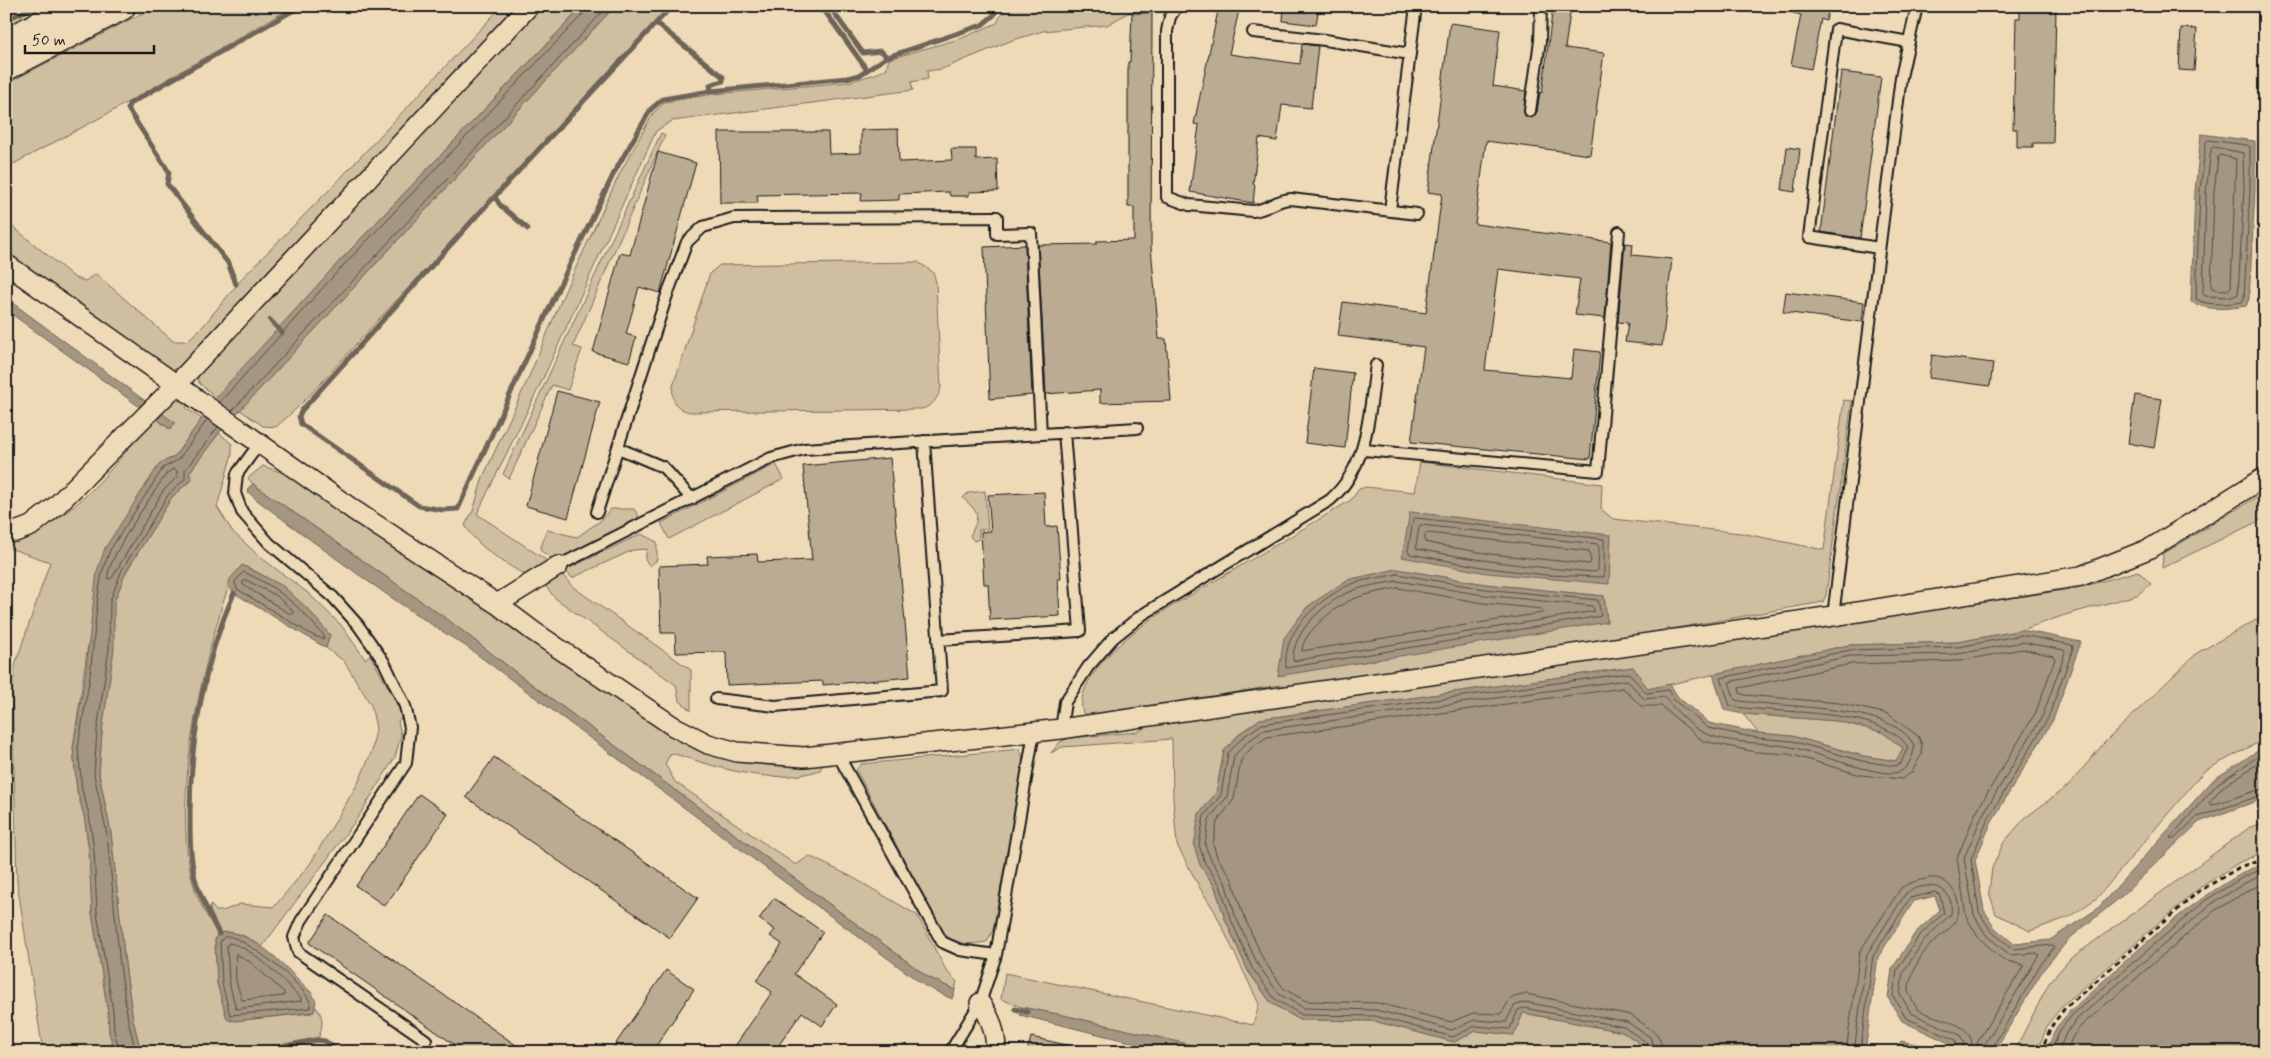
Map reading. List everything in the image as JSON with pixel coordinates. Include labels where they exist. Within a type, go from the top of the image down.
[{"type":"highway","points":[[6,43],[78,6]]},
{"type":"highway","points":[[6,66],[121,6]]},
{"type":"street","points":[[6,532],[15,532],[31,526],[56,506],[177,384],[529,6]]},
{"type":"street","points":[[6,264],[355,511],[497,604],[533,631],[665,721],[708,744],[737,752],[767,755],[804,757],[1060,729],[1833,616],[2081,576],[2151,548],[2265,477]]},
{"type":"street","points":[[497,604],[558,566]]},
{"type":"street","points":[[980,1003],[988,1012],[996,1039],[996,1052]]},
{"type":"lane","points":[[1177,6],[1170,17],[1167,30],[1167,197],[1189,205],[1253,211],[1260,210],[1282,199],[1291,198],[1417,214]]},
{"type":"lane","points":[[1390,210],[1416,6]]},
{"type":"lane","points":[[1530,111],[1540,41],[1541,6]]},
{"type":"lane","points":[[1833,616],[1901,77],[1918,6]]},
{"type":"lane","points":[[1879,248],[1809,237],[1824,107],[1836,29],[1909,42]]},
{"type":"lane","points":[[1253,32],[1325,40],[1410,54]]},
{"type":"lane","points":[[596,512],[667,295],[687,242],[703,227],[734,218],[997,217],[997,234],[1031,233],[1041,434]]},
{"type":"lane","points":[[1364,450],[1598,471],[1619,232]]},
{"type":"lane","points":[[1060,729],[1065,702],[1088,668],[1113,638],[1142,615],[1330,500],[1344,488],[1364,450],[1376,364]]},
{"type":"lane","points":[[558,566],[771,458],[804,449],[1137,428]]},
{"type":"lane","points":[[938,640],[1080,631],[1064,432]]},
{"type":"lane","points":[[252,438],[237,474],[235,493],[242,512],[269,543],[333,597],[358,625],[384,662],[404,706],[410,727],[406,763],[301,921],[294,936],[298,952],[426,1040]]},
{"type":"lane","points":[[716,699],[775,706],[942,691],[924,441]]},
{"type":"lane","points":[[618,448],[663,467],[692,499]]},
{"type":"lane","points":[[950,1052],[980,1003],[996,955],[1034,732]]},
{"type":"lane","points":[[837,753],[942,942],[960,950],[996,955]]},
{"type":"path","points":[[2041,1052],[2051,1027],[2065,1008],[2198,892],[2238,868],[2265,857]]},
{"type":"shaded area","points":[[156,6],[294,6],[109,113],[6,168],[6,84]]},
{"type":"shaded area","points":[[502,6],[520,6],[276,262],[180,366],[173,370],[6,255],[6,221],[75,278],[85,281],[96,274],[173,341],[187,341],[203,326],[245,275],[335,184]]},
{"type":"shaded area","points":[[542,6],[583,6],[334,267],[217,398],[199,383],[197,376],[275,289]]},
{"type":"shaded area","points":[[615,6],[669,6],[290,415],[276,427],[263,426],[240,410]]},
{"type":"shaded area","points":[[1005,6],[1150,6],[1126,14],[1107,25],[1043,31],[1010,41],[942,69],[927,71],[928,79],[911,82],[913,90],[672,121],[656,131],[540,385],[477,514],[552,564],[528,577],[493,555],[477,541],[465,525],[473,511],[483,477],[528,379],[565,291],[620,173],[654,112],[665,102],[714,94],[849,82],[886,69],[889,59],[962,38],[997,23]]},
{"type":"shaded area","points":[[661,133],[665,135],[573,346],[582,349],[568,390],[552,385],[509,479],[503,474]]},
{"type":"shaded area","points":[[918,262],[933,272],[936,282],[941,388],[936,399],[929,406],[922,409],[691,412],[678,407],[676,404],[673,396],[673,386],[710,273],[720,265]]},
{"type":"shaded area","points":[[176,400],[188,403],[186,408],[202,419],[174,457],[160,463],[88,645],[73,748],[77,791],[84,815],[89,851],[92,913],[108,1012],[109,1032],[115,1052],[43,1052],[17,882],[12,693],[15,665],[50,562],[6,547],[6,537],[28,533],[49,524],[70,510],[107,473],[155,417],[169,429],[161,412],[169,403]]},
{"type":"shaded area","points":[[1844,400],[1852,401],[1826,595],[1823,602],[1620,638],[1294,686],[1280,685],[1092,716],[1083,713],[1084,692],[1089,681],[1113,651],[1139,628],[1170,607],[1351,500],[1359,489],[1366,487],[1415,492],[1420,462],[1602,484],[1601,509],[1613,519],[1741,533],[1824,550]],"holes":[[[1397,569],[1485,584],[1604,596],[1607,621],[1307,607],[1347,580]]]},
{"type":"shaded area","points":[[219,433],[232,444],[232,454],[217,507],[233,532],[259,556],[308,593],[341,625],[365,659],[370,655],[396,701],[402,717],[398,721],[401,735],[395,757],[359,816],[262,947],[238,934],[232,932],[221,933],[210,911],[210,904],[216,911],[223,911],[240,904],[274,907],[310,864],[358,783],[372,751],[376,728],[371,705],[344,661],[326,648],[330,635],[300,603],[280,586],[242,565],[232,580],[223,603],[208,656],[194,722],[186,791],[188,857],[196,893],[217,934],[215,940],[217,983],[227,1019],[231,1021],[312,1013],[316,1007],[322,1018],[321,1029],[319,1037],[246,1052],[141,1052],[133,1020],[111,833],[99,774],[114,602],[126,572],[172,497],[192,479],[189,473]]},
{"type":"shaded area","points":[[776,464],[784,479],[669,539],[661,523]]},
{"type":"shaded area","points":[[263,466],[283,473],[482,604],[677,740],[713,754],[748,763],[784,766],[823,765],[820,770],[802,775],[764,776],[726,769],[671,753],[665,764],[675,782],[796,865],[809,856],[852,877],[917,915],[946,970],[957,982],[955,990],[928,977],[518,674],[451,622],[253,484],[248,478]]},
{"type":"shaded area","points":[[985,491],[988,529],[979,530],[979,539],[974,541],[970,536],[976,523],[977,515],[963,498],[968,493]]},
{"type":"shaded area","points":[[2265,492],[2265,518],[2162,568],[2163,554]]},
{"type":"shaded area","points":[[611,509],[634,509],[639,516],[633,523],[556,562],[540,550],[547,530],[577,537],[600,521]]},
{"type":"shaded area","points":[[641,534],[657,542],[657,560],[650,566],[645,560],[647,549],[633,550],[572,578],[565,570]]},
{"type":"shaded area","points":[[2138,571],[2151,584],[2137,595],[2065,615],[2022,630],[1958,642],[1849,645],[1648,689],[1633,667],[1260,719],[1240,733],[1224,751],[1216,793],[1199,814],[1200,865],[1215,887],[1225,919],[1248,971],[1271,1003],[1300,1020],[1374,1021],[1454,1042],[1476,1031],[1514,1035],[1523,1013],[1623,1032],[1643,1045],[1638,1052],[1222,1052],[1021,1007],[1001,999],[1005,973],[1253,1025],[1259,1004],[1214,910],[1177,845],[1173,800],[1172,739],[1062,747],[1051,753],[1060,742],[1069,738],[1137,732],[1153,724],[1254,711],[2078,588]]},
{"type":"shaded area","points":[[560,572],[573,587],[691,670],[691,711],[679,700],[676,685],[555,598],[547,588],[546,583]]},
{"type":"shaded area","points":[[2265,615],[2265,739],[2204,771],[2097,898],[2069,917],[2030,931],[1996,914],[1989,892],[1992,868],[2004,842],[2025,818],[2069,785],[2104,743],[2197,653]]},
{"type":"shaded area","points":[[1743,714],[1837,721],[1882,732],[1903,748],[1896,761],[1863,756],[1792,736],[1758,733]]},
{"type":"shaded area","points":[[1020,749],[1023,759],[1022,774],[993,930],[987,942],[960,943],[945,936],[856,770],[861,764]]},
{"type":"shaded area","points":[[2265,823],[2265,851],[2238,863],[2198,889],[2063,1005],[2048,1024],[2037,1052],[2014,1052],[2049,983],[2069,960],[2250,827]]},
{"type":"water","points":[[583,6],[615,6],[219,433],[189,473],[192,479],[172,497],[126,572],[114,602],[114,649],[102,732],[99,774],[111,833],[133,1020],[141,1052],[115,1052],[109,1032],[108,1012],[92,913],[89,851],[84,815],[77,791],[73,748],[85,676],[97,571],[105,548],[160,463],[174,457],[223,389],[334,267]]},
{"type":"water","points":[[2201,134],[2255,141],[2255,190],[2249,299],[2246,306],[2211,308],[2191,302],[2195,191]]},
{"type":"water","points":[[6,298],[175,423],[170,429],[6,310]]},
{"type":"water","points":[[253,484],[451,622],[518,674],[928,977],[955,990],[952,999],[925,986],[467,647],[386,594],[308,538],[248,492],[249,487]]},
{"type":"water","points":[[1410,512],[1611,535],[1609,584],[1487,573],[1402,557]]},
{"type":"water","points":[[242,565],[283,586],[308,609],[330,635],[326,648],[234,593],[228,586],[230,579]]},
{"type":"water","points":[[1397,569],[1485,584],[1604,596],[1607,622],[1278,676],[1284,638],[1307,607],[1347,580]]},
{"type":"water","points":[[2022,630],[2081,642],[2053,720],[1992,821],[1975,860],[1984,910],[1995,928],[2014,944],[2050,940],[2097,909],[2213,780],[2265,746],[2265,798],[2199,822],[2122,896],[2070,938],[2043,970],[1994,1052],[1894,1052],[1901,1041],[1946,1050],[1953,1045],[1902,1021],[1888,998],[1892,969],[1915,933],[1940,910],[1935,896],[1914,901],[1878,957],[1865,1052],[1638,1052],[1642,1045],[1623,1032],[1523,1013],[1514,1035],[1476,1031],[1454,1042],[1374,1021],[1300,1020],[1271,1003],[1248,971],[1225,919],[1215,887],[1200,865],[1194,846],[1199,814],[1216,793],[1224,751],[1240,733],[1260,719],[1633,667],[1648,689],[1670,684],[1678,697],[1709,723],[1758,733],[1792,736],[1863,756],[1896,761],[1903,748],[1882,732],[1837,721],[1743,714],[1724,710],[1713,674],[1849,645],[1958,642]]},
{"type":"water","points":[[2265,862],[2265,1052],[2046,1052],[2056,1028],[2070,1011],[2139,949],[2212,891],[2238,875]]},
{"type":"water","points":[[224,932],[237,934],[249,939],[283,964],[312,993],[316,1001],[314,1012],[236,1021],[227,1019],[217,983],[215,940],[217,934]]},
{"type":"water","points":[[1021,1007],[1222,1052],[1171,1052],[1020,1015]]},
{"type":"pier","points":[[214,397],[239,415],[224,432],[201,416]]},
{"type":"building","points":[[1219,6],[1240,6],[1229,54],[1300,64],[1302,44],[1318,46],[1311,108],[1282,105],[1277,141],[1259,138],[1253,184],[1255,185],[1253,203],[1190,192],[1199,125],[1194,124]]},
{"type":"building","points":[[1284,6],[1319,6],[1316,25],[1283,21]]},
{"type":"building","points":[[1553,6],[1571,6],[1565,48],[1604,53],[1590,155],[1486,141],[1475,224],[1611,242],[1605,318],[1575,315],[1580,279],[1498,269],[1485,370],[1571,378],[1574,349],[1600,352],[1590,459],[1411,442],[1424,347],[1338,336],[1343,302],[1426,313],[1442,194],[1428,192],[1450,23],[1500,30],[1493,86],[1526,91],[1524,113],[1526,117],[1532,118],[1537,112],[1540,92],[1542,93]]},
{"type":"building","points":[[1789,6],[1829,6],[1826,21],[1821,19],[1811,69],[1791,65],[1801,15],[1789,12]]},
{"type":"building","points":[[2020,6],[2056,8],[2053,143],[2033,143],[2033,147],[2017,147],[2017,129],[2013,129],[2016,18],[2020,18]]},
{"type":"building","points":[[1132,13],[1152,13],[1151,247],[1159,339],[1166,339],[1171,401],[1100,403],[1100,390],[1046,394],[1038,245],[1097,244],[1097,241],[1134,240],[1134,207],[1128,207],[1128,62],[1130,62]]},
{"type":"building","points":[[2181,28],[2197,29],[2194,71],[2179,70]]},
{"type":"building","points":[[1841,72],[1881,77],[1860,238],[1821,232]]},
{"type":"building","points":[[898,129],[899,162],[952,160],[951,149],[976,149],[976,160],[997,159],[998,191],[969,192],[969,196],[950,196],[949,192],[899,194],[899,200],[861,201],[862,193],[757,195],[758,203],[720,203],[719,132],[828,132],[829,154],[861,153],[861,130]]},
{"type":"building","points":[[1787,147],[1800,149],[1795,192],[1782,190]]},
{"type":"building","points":[[658,152],[696,163],[660,293],[639,287],[626,334],[636,337],[629,362],[593,352],[620,253],[630,255]]},
{"type":"building","points":[[1625,243],[1633,244],[1632,255],[1672,259],[1662,346],[1625,342],[1628,323],[1618,322]]},
{"type":"building","points":[[1025,245],[1032,395],[990,399],[984,247]]},
{"type":"building","points":[[1786,292],[1864,302],[1862,322],[1783,312]]},
{"type":"building","points":[[1932,355],[1993,363],[1990,386],[1929,378]]},
{"type":"building","points":[[1314,368],[1353,373],[1345,448],[1305,443]]},
{"type":"building","points":[[557,391],[600,402],[568,518],[526,506]]},
{"type":"building","points":[[2135,395],[2162,399],[2154,448],[2128,443]]},
{"type":"building","points":[[890,458],[910,677],[823,685],[823,681],[727,685],[726,652],[676,653],[675,633],[661,633],[659,566],[708,564],[707,556],[757,554],[758,562],[812,560],[803,466]]},
{"type":"building","points":[[1044,492],[1046,527],[1057,526],[1061,579],[1058,579],[1060,616],[990,620],[988,584],[984,584],[981,532],[991,531],[988,495]]},
{"type":"building","points":[[494,757],[698,898],[670,938],[466,797]]},
{"type":"building","points":[[419,794],[448,814],[385,906],[356,886]]},
{"type":"building","points":[[774,898],[823,932],[794,974],[837,1004],[822,1026],[802,1012],[774,1052],[731,1052],[772,992],[757,981],[782,944],[770,936],[775,930],[759,919]]},
{"type":"building","points":[[328,915],[526,1052],[465,1052],[309,943]]},
{"type":"building","points":[[666,970],[694,989],[652,1052],[610,1052]]},
{"type":"building","points":[[1031,1037],[1071,1046],[1071,1052],[1027,1052]]},
{"type":"waterway","points":[[6,20],[36,6]]},
{"type":"waterway","points":[[236,284],[228,263],[167,184],[169,172],[128,109],[129,104],[301,6]]},
{"type":"waterway","points":[[672,6],[473,220],[302,410],[299,416],[301,424],[419,506],[443,510],[458,509],[558,289],[615,171],[651,109],[663,99],[711,91],[847,78],[860,75],[887,57],[982,25],[994,15],[998,6]]},
{"type":"waterway","points":[[821,6],[867,70]]},
{"type":"waterway","points":[[829,6],[863,53],[881,51],[887,57]]},
{"type":"waterway","points":[[656,23],[723,77],[723,81],[710,85],[711,91]]},
{"type":"waterway","points":[[495,197],[500,205],[528,229]]},
{"type":"waterway","points":[[270,320],[282,333]]},
{"type":"waterway","points":[[219,934],[200,893],[193,870],[190,838],[191,786],[196,729],[207,673],[223,619],[234,593]]},
{"type":"waterway","points":[[1015,1009],[1027,1012]]},
{"type":"waterway","points":[[255,1052],[317,1040],[325,1041],[340,1052]]}]
